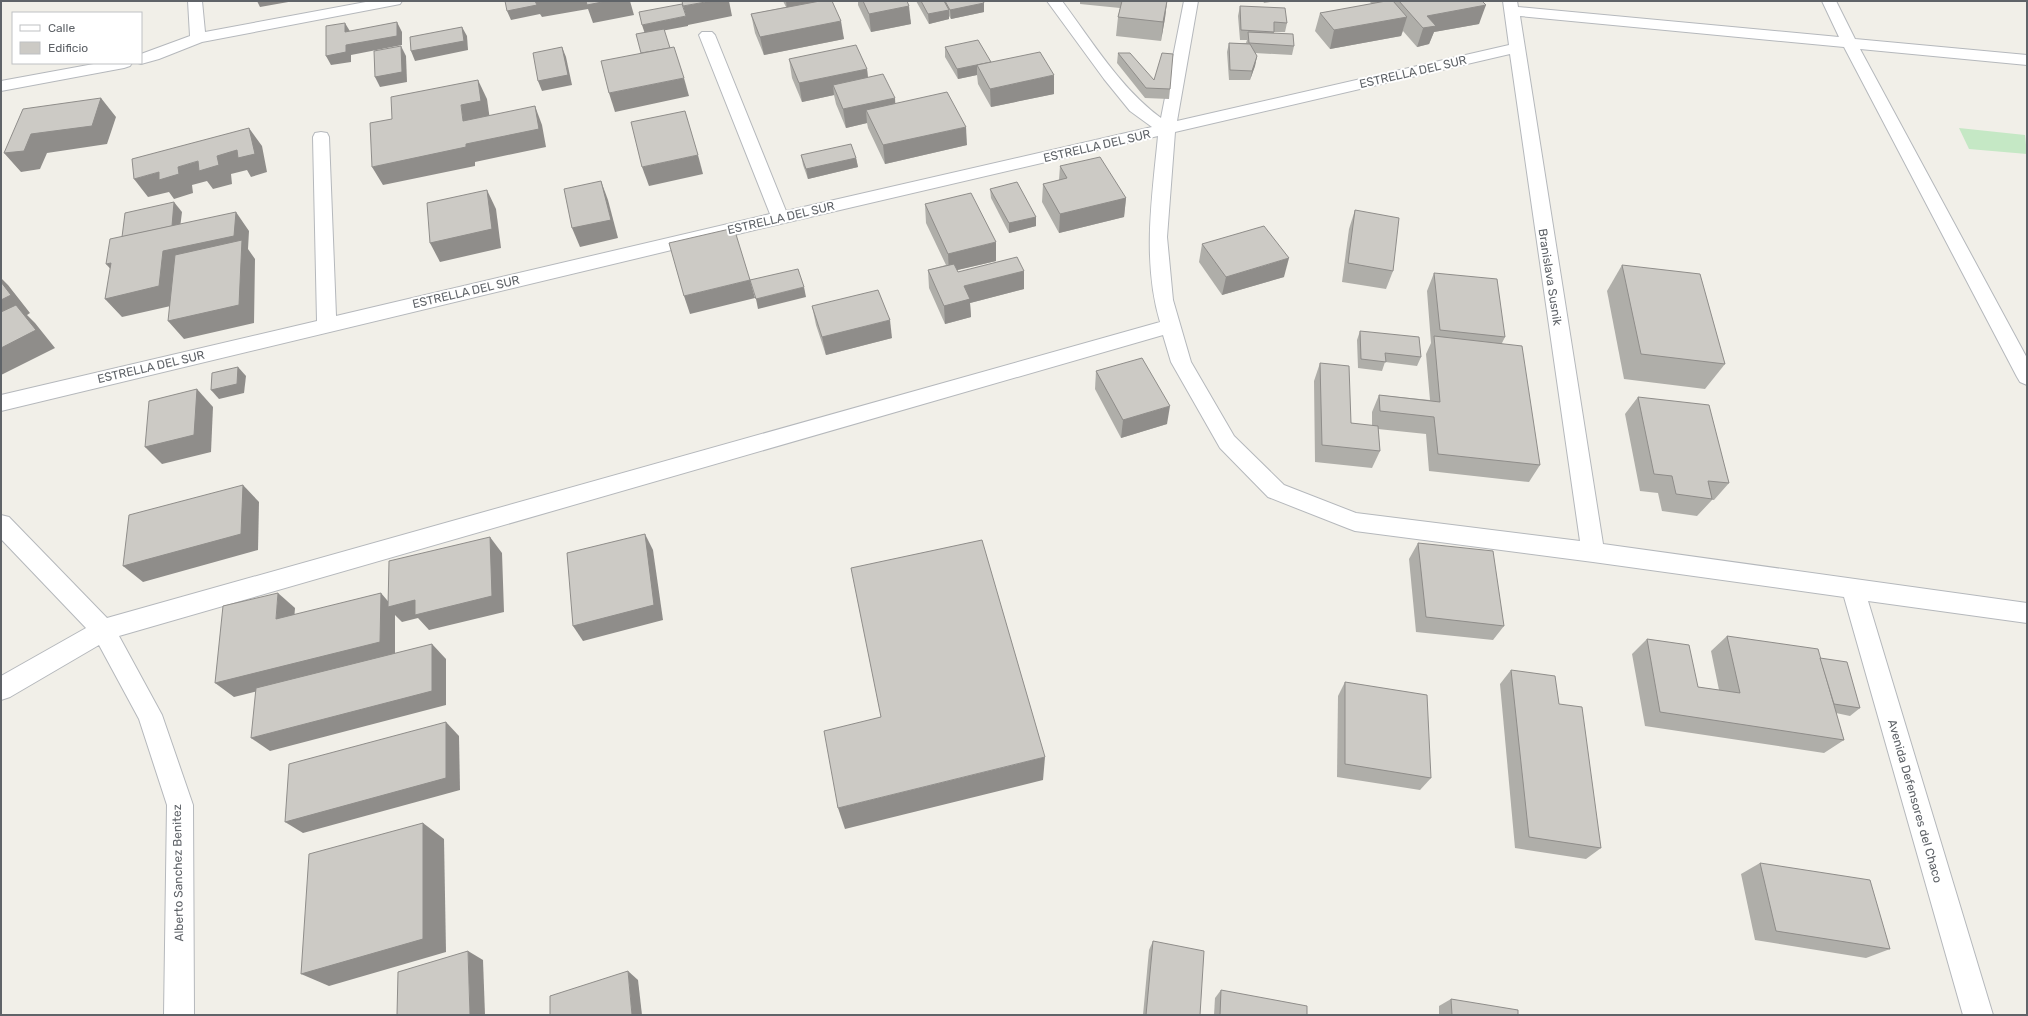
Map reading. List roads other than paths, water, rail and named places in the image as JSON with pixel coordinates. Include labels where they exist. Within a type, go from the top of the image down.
[{"type":"street","points":[[195,1],[198,38]]},
{"type":"street","points":[[142,59],[153,56],[198,38],[395,1]]},
{"type":"street","points":[[1054,1],[1110,76],[1136,107],[1167,130]]},
{"type":"street","points":[[1191,1],[1167,130],[1158,237],[1163,300],[1181,362],[1227,442],[1276,491],[1355,522],[1593,552],[2027,613]]},
{"type":"street","points":[[1830,1],[1849,42],[2027,376]]},
{"type":"street","points":[[1511,6],[2027,60]]},
{"type":"street","name":"Branislava Susnik","points":[[1511,6],[1516,48],[1593,552]]},
{"type":"street","points":[[707,35],[780,218]]},
{"type":"street","name":"ESTRELLA DEL SUR","points":[[1,403],[780,218],[1167,130],[1516,48]]},
{"type":"street","points":[[1,86],[119,64]]},
{"type":"street","points":[[321,137],[327,326]]},
{"type":"street","points":[[1,689],[103,630],[1170,326]]},
{"type":"street","name":"Alberto Sanchez Benitez","points":[[1,524],[103,630],[150,716],[180,805],[179,1015]]},
{"type":"street","name":"Avenida Defensores del Chaco","points":[[1853,588],[1978,1015]]}]
